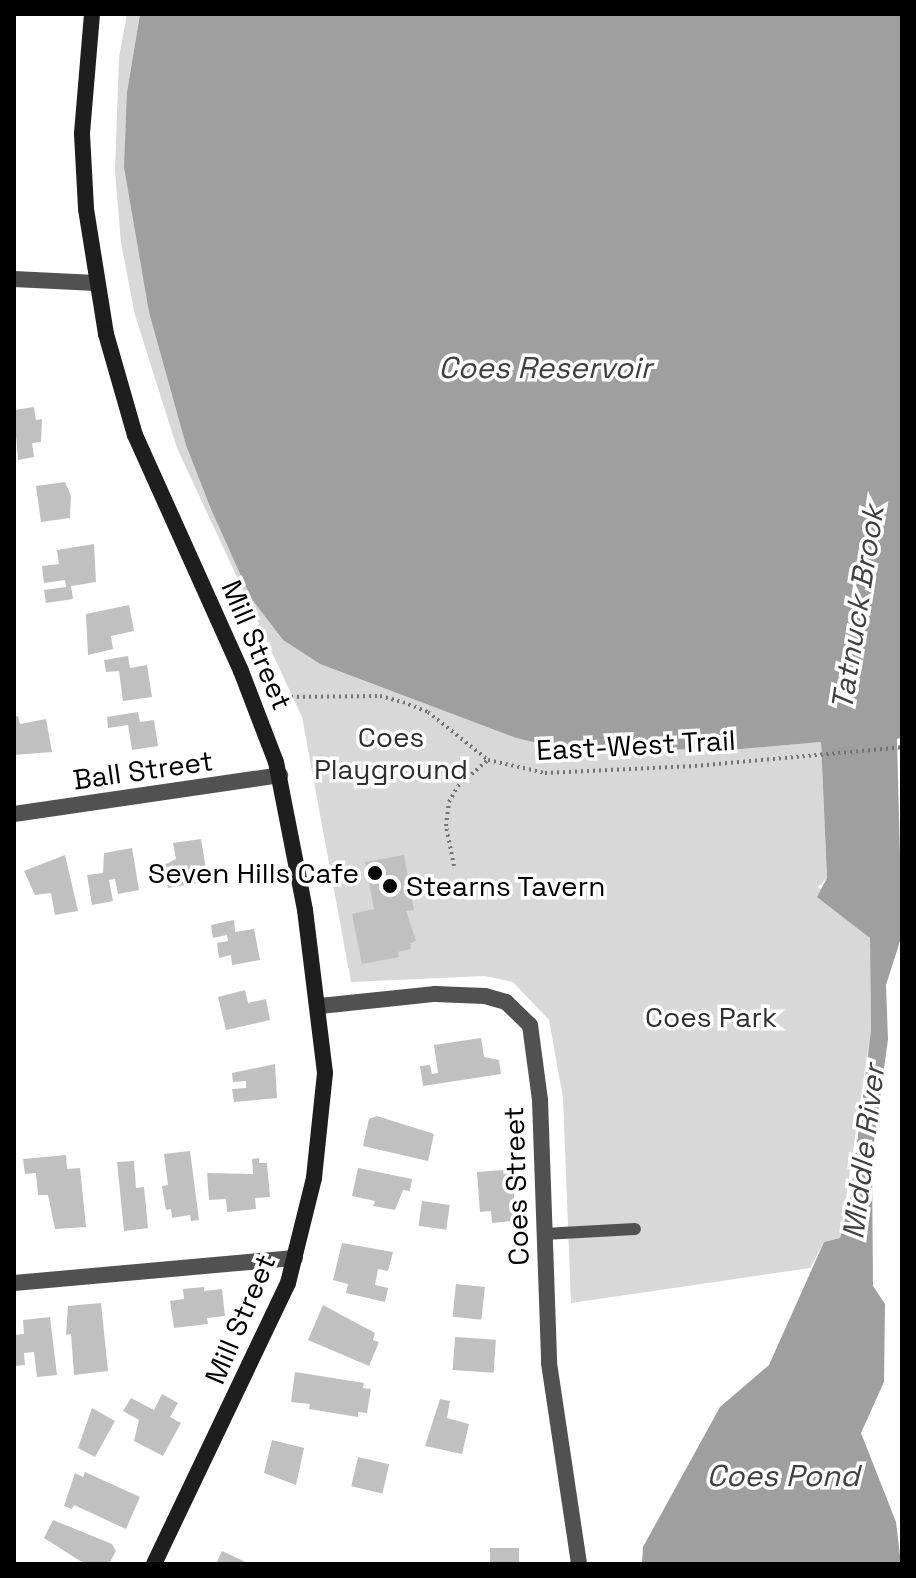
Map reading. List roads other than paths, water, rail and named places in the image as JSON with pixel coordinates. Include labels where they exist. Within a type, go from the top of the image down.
[{"type":"main road","name":"Mill Street","points":[[92,14],[82,134],[96,283],[135,435],[241,671],[280,775],[320,1006],[325,1104],[295,1258],[272,1322],[154,1564]]},
{"type":"street","points":[[14,279],[96,283]]},
{"type":"street","name":"Ball Street","points":[[14,814],[280,775]]},
{"type":"street","name":"Coes Street","points":[[320,1006],[463,994],[496,999],[520,1011],[536,1046],[549,1363],[579,1564]]},
{"type":"street","points":[[14,1283],[295,1258]]},
{"type":"lane","points":[[544,1234],[635,1229]]},
{"type":"water","name":"Coes Reservoir","points":[[140,14],[902,14],[902,737],[897,739],[902,935],[886,985],[888,1039],[872,1157],[873,1286],[885,1304],[884,1382],[861,1433],[896,1522],[901,1564],[642,1564],[643,1547],[720,1407],[769,1365],[824,1242],[840,1238],[850,1200],[871,1030],[870,938],[817,897],[827,878],[821,742],[729,750],[558,748],[516,738],[320,664],[283,640],[251,598],[211,509],[186,445],[149,312],[124,167],[127,92]]},
{"type":"place","name":"Seven Hills Cafe","points":[[375,873]]},
{"type":"place","name":"Stearns Tavern","points":[[390,886]]},
{"type":"water label","name":"Tatnuck Brook","points":[[858,608]]},
{"type":"water label","name":"Middle River","points":[[864,1152]]},
{"type":"water label","name":"Coes Pond","points":[[783,1476]]},
{"type":"park label","name":"Coes Playground","points":[[391,753]]},
{"type":"park label","name":"Coes Park","points":[[711,1017]]}]
